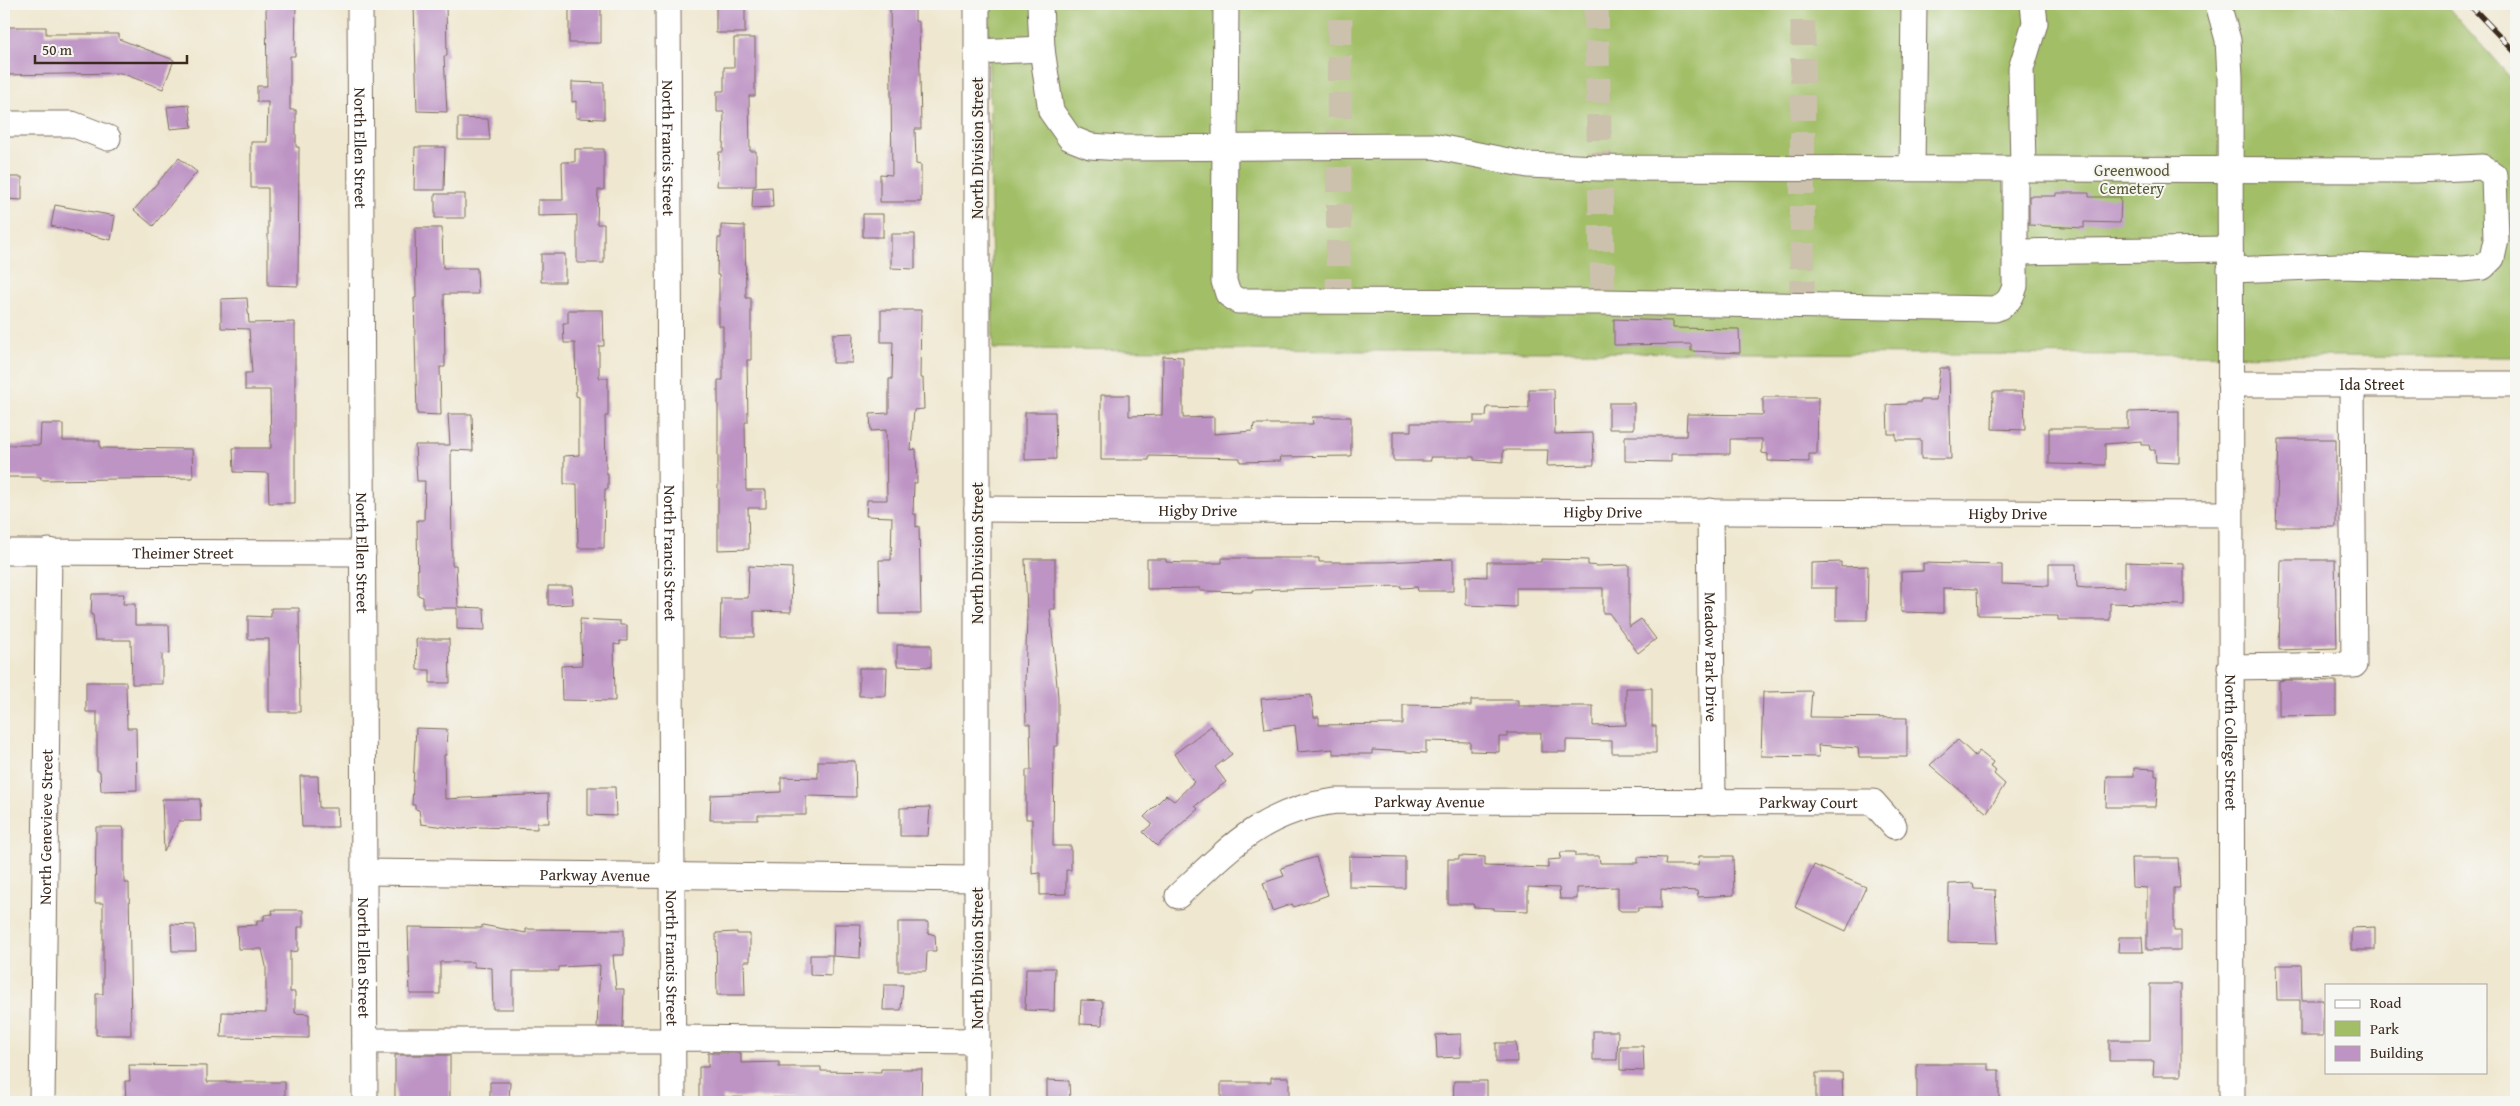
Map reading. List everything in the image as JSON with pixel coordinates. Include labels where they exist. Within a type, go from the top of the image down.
[{"type":"street","name":"North Ellen Street","points":[[360,4],[365,1102]]},
{"type":"street","name":"North Francis Street","points":[[668,4],[673,1102]]},
{"type":"street","name":"North Division Street","points":[[977,4],[977,1102]]},
{"type":"street","points":[[1040,4],[1042,49],[1051,111],[1070,138],[1090,146],[1121,148],[1433,146],[1528,164],[1598,168],[2416,170],[2482,167],[2494,175],[2496,240],[2492,258],[2483,267],[2462,269],[2338,266],[2230,259],[2015,252]]},
{"type":"street","points":[[1226,4],[1224,281],[1228,294],[1238,301],[1603,302],[1995,309],[2005,305],[2012,298],[2015,286],[2021,69],[2034,23],[2033,4]]},
{"type":"street","points":[[1912,168],[1914,4]]},
{"type":"street","name":"North College Street","points":[[2218,4],[2228,40],[2230,77],[2232,1102]]},
{"type":"street","points":[[977,52],[1042,49]]},
{"type":"street","points":[[4,124],[72,124],[108,138]]},
{"type":"street","name":"Ida Street","points":[[2230,384],[2516,384]]},
{"type":"street","points":[[2230,667],[2354,665],[2352,384]]},
{"type":"street","name":"Higby Drive","points":[[977,509],[2230,514]]},
{"type":"street","name":"Meadow Park Drive","points":[[1710,511],[1713,802]]},
{"type":"street","name":"North Genevieve Street","points":[[42,1102],[48,551]]},
{"type":"street","name":"Theimer Street","points":[[4,552],[363,553]]},
{"type":"street","name":"Parkway Avenue","points":[[1178,896],[1238,841],[1282,813],[1309,804],[1336,801],[1713,802]]},
{"type":"street","name":"Parkway Court","points":[[1713,802],[1873,802],[1894,826]]},
{"type":"street","name":"Parkway Avenue","points":[[364,872],[977,879]]},
{"type":"street","points":[[365,1040],[673,1041],[680,1038],[977,1040]]},
{"type":"green space","name":"Greenwood Cemetery","points":[[988,4],[2445,4],[2516,84],[2516,357],[993,349]]},
{"type":"building","points":[[266,4],[296,4],[295,56],[290,56],[290,110],[296,110],[296,147],[299,147],[298,286],[268,285],[268,188],[251,188],[251,142],[267,142],[268,102],[257,102],[257,86],[267,86]]},
{"type":"building","points":[[414,4],[446,4],[447,56],[444,56],[447,112],[417,111]]},
{"type":"building","points":[[569,4],[601,4],[601,43],[569,43]]},
{"type":"building","points":[[716,4],[745,4],[745,33],[716,33]]},
{"type":"building","points":[[890,6],[915,6],[915,21],[919,22],[921,129],[915,129],[916,164],[921,165],[921,202],[880,202],[880,174],[892,175]]},
{"type":"building","points":[[4,27],[46,27],[46,34],[119,34],[119,39],[174,60],[163,89],[121,73],[4,75]]},
{"type":"building","points":[[734,38],[755,38],[755,96],[749,96],[750,151],[756,151],[756,186],[717,186],[719,152],[723,152],[724,112],[717,112],[717,91],[724,91],[724,67],[734,67]]},
{"type":"building","points":[[572,82],[604,83],[604,119],[576,118],[576,101],[572,102]]},
{"type":"building","points":[[189,105],[192,127],[170,129],[167,107]]},
{"type":"building","points":[[458,118],[488,119],[490,140],[458,140]]},
{"type":"building","points":[[415,147],[445,147],[444,190],[414,190]]},
{"type":"building","points":[[575,149],[604,149],[604,190],[598,190],[597,224],[604,224],[604,263],[577,263],[577,215],[538,216],[538,200],[563,200],[562,162],[575,162]]},
{"type":"building","points":[[179,158],[197,172],[153,226],[134,210]]},
{"type":"building","points":[[4,177],[22,177],[22,200],[4,199]]},
{"type":"building","points":[[772,187],[773,207],[752,208],[753,188]]},
{"type":"building","points":[[2056,193],[2089,193],[2089,197],[2121,197],[2120,223],[2084,222],[2084,228],[2029,225],[2029,196],[2056,196]]},
{"type":"building","points":[[435,194],[465,194],[465,218],[435,218]]},
{"type":"building","points":[[55,205],[115,216],[111,240],[51,226]]},
{"type":"building","points":[[863,214],[883,214],[883,237],[863,237]]},
{"type":"building","points":[[721,225],[745,226],[746,298],[751,298],[751,360],[747,360],[748,422],[745,422],[746,490],[766,490],[766,508],[748,508],[749,549],[718,550],[718,380],[723,380],[723,326],[719,326],[719,275],[717,275],[718,238],[721,238]]},
{"type":"building","points":[[415,228],[442,228],[443,268],[477,268],[478,294],[444,294],[445,367],[440,367],[441,415],[417,414],[414,298],[416,298]]},
{"type":"building","points":[[891,234],[915,234],[915,269],[891,268]]},
{"type":"building","points":[[541,254],[565,254],[565,282],[541,282]]},
{"type":"building","points":[[247,298],[249,323],[295,322],[295,503],[269,503],[268,473],[234,472],[233,448],[271,448],[270,390],[245,390],[245,373],[252,373],[249,329],[221,328],[221,299]]},
{"type":"building","points":[[568,310],[603,310],[604,346],[599,346],[599,378],[608,378],[608,416],[605,416],[608,489],[605,489],[604,548],[578,548],[577,484],[564,484],[564,456],[579,455],[579,397],[576,396],[575,343],[564,343],[563,323],[568,323]]},
{"type":"building","points":[[881,310],[921,310],[920,378],[923,378],[924,409],[914,410],[911,450],[916,449],[917,483],[914,483],[913,514],[916,514],[916,527],[919,526],[921,614],[880,614],[879,560],[891,560],[892,517],[866,516],[867,500],[887,500],[886,430],[871,431],[870,414],[889,413],[889,379],[892,379],[893,342],[881,342]]},
{"type":"building","points":[[1614,319],[1672,321],[1672,328],[1739,329],[1740,353],[1691,351],[1691,344],[1614,345]]},
{"type":"building","points":[[853,333],[852,363],[833,363],[833,334]]},
{"type":"building","points":[[1163,356],[1183,357],[1183,418],[1214,417],[1214,434],[1253,431],[1254,424],[1313,424],[1312,417],[1351,417],[1351,456],[1280,457],[1281,461],[1240,462],[1240,458],[1149,456],[1149,460],[1101,460],[1101,395],[1129,395],[1129,416],[1162,415]]},
{"type":"building","points":[[1940,368],[1949,368],[1951,459],[1921,459],[1921,440],[1896,440],[1896,434],[1888,434],[1887,405],[1921,402],[1921,400],[1936,400]]},
{"type":"building","points":[[1529,389],[1554,389],[1555,434],[1593,433],[1594,465],[1547,466],[1548,450],[1503,450],[1503,462],[1474,460],[1474,457],[1430,457],[1431,461],[1393,461],[1393,431],[1411,431],[1411,423],[1474,423],[1474,416],[1486,416],[1487,407],[1529,408]]},
{"type":"building","points":[[1993,392],[2024,392],[2025,430],[1992,429]]},
{"type":"building","points":[[1763,397],[1818,397],[1817,454],[1809,454],[1809,462],[1768,461],[1768,454],[1762,453],[1762,439],[1730,439],[1730,454],[1671,454],[1671,462],[1625,461],[1625,436],[1686,436],[1687,414],[1763,415]]},
{"type":"building","points":[[1609,403],[1634,403],[1634,429],[1609,429]]},
{"type":"building","points":[[2179,411],[2179,463],[2156,462],[2155,450],[2150,450],[2149,445],[2141,445],[2141,441],[2105,444],[2105,465],[2049,464],[2049,428],[2128,428],[2128,412]]},
{"type":"building","points":[[1025,412],[1055,412],[1056,459],[1025,460]]},
{"type":"building","points":[[448,414],[472,414],[473,451],[451,450],[452,565],[456,565],[458,607],[484,608],[485,630],[457,629],[457,608],[423,608],[423,597],[418,595],[417,520],[424,520],[425,481],[417,481],[415,445],[450,445]]},
{"type":"building","points":[[41,424],[63,424],[63,441],[100,441],[100,448],[192,449],[193,478],[41,480],[41,477],[4,477],[4,445],[40,445]]},
{"type":"building","points":[[2279,439],[2336,439],[2336,527],[2276,527]]},
{"type":"building","points":[[1222,558],[1319,558],[1319,562],[1453,559],[1453,591],[1418,591],[1417,587],[1401,588],[1401,586],[1253,590],[1253,592],[1200,591],[1200,588],[1147,589],[1147,559],[1166,559],[1166,562],[1222,563]]},
{"type":"building","points":[[1025,559],[1055,559],[1055,609],[1050,609],[1058,697],[1058,746],[1054,746],[1053,846],[1071,846],[1071,870],[1066,870],[1066,894],[1040,895],[1040,873],[1032,874],[1032,819],[1026,819],[1026,770],[1031,770],[1030,724],[1026,724],[1027,615]]},
{"type":"building","points":[[1541,559],[1588,560],[1588,565],[1598,566],[1629,565],[1629,627],[1641,619],[1656,639],[1638,653],[1609,613],[1603,613],[1603,588],[1516,588],[1516,607],[1466,605],[1466,576],[1487,577],[1487,562],[1541,562]]},
{"type":"building","points":[[2281,560],[2335,560],[2337,648],[2279,650]]},
{"type":"building","points":[[1841,562],[1841,567],[1868,566],[1867,620],[1836,620],[1836,588],[1811,588],[1811,563]]},
{"type":"building","points":[[2125,562],[2184,564],[2184,605],[2110,603],[2110,620],[2058,620],[2058,616],[1978,615],[1977,589],[1943,588],[1943,613],[1901,612],[1901,572],[1923,571],[1923,563],[2002,565],[2002,584],[2049,586],[2049,564],[2076,564],[2077,587],[2086,588],[2125,587]]},
{"type":"building","points":[[749,566],[792,568],[791,612],[754,611],[754,637],[720,637],[721,598],[748,598]]},
{"type":"building","points":[[548,586],[572,586],[573,604],[548,605]]},
{"type":"building","points":[[92,594],[124,594],[123,604],[135,604],[135,625],[169,625],[170,653],[162,654],[162,684],[132,684],[131,640],[95,640],[93,615],[91,615]]},
{"type":"building","points":[[271,608],[299,608],[300,712],[269,712],[269,639],[248,639],[248,616],[271,617]]},
{"type":"building","points":[[580,619],[620,621],[620,625],[627,625],[627,641],[620,641],[620,645],[614,644],[615,701],[562,700],[561,666],[582,665]]},
{"type":"building","points":[[416,639],[449,639],[450,683],[430,683],[430,670],[417,670]]},
{"type":"building","points":[[897,645],[931,645],[931,667],[897,666]]},
{"type":"building","points":[[859,668],[887,668],[886,696],[859,696]]},
{"type":"building","points":[[2279,681],[2336,681],[2336,715],[2279,716]]},
{"type":"building","points":[[86,682],[126,682],[127,728],[136,728],[137,790],[101,791],[100,771],[97,771],[97,712],[86,712]]},
{"type":"building","points":[[1626,688],[1652,688],[1652,726],[1656,726],[1656,753],[1612,753],[1612,741],[1566,740],[1566,752],[1541,752],[1541,733],[1507,733],[1507,737],[1499,737],[1499,752],[1470,751],[1470,742],[1426,741],[1426,753],[1372,750],[1372,754],[1333,754],[1333,749],[1298,752],[1295,725],[1265,729],[1261,699],[1311,695],[1314,717],[1319,717],[1319,725],[1403,724],[1403,705],[1471,706],[1471,700],[1518,700],[1518,706],[1593,706],[1593,726],[1626,725]]},
{"type":"building","points":[[1812,691],[1810,717],[1907,718],[1907,757],[1859,757],[1858,748],[1818,745],[1819,757],[1761,756],[1763,692]]},
{"type":"building","points":[[1211,726],[1232,754],[1215,767],[1226,782],[1195,806],[1198,809],[1157,846],[1143,832],[1152,824],[1144,817],[1166,795],[1174,801],[1194,782],[1174,754]]},
{"type":"building","points":[[416,728],[447,729],[446,755],[444,755],[445,799],[548,794],[549,823],[537,823],[537,829],[480,827],[461,829],[421,824],[419,810],[415,809],[415,805],[412,805]]},
{"type":"building","points":[[1958,740],[1975,756],[1979,751],[1993,762],[1990,767],[1996,771],[1994,774],[2005,784],[1987,813],[1930,765]]},
{"type":"building","points":[[818,761],[855,761],[856,797],[806,796],[806,815],[758,815],[758,820],[710,820],[711,795],[781,792],[781,777],[818,778]]},
{"type":"building","points":[[2134,768],[2155,769],[2155,776],[2158,776],[2156,807],[2106,807],[2107,776],[2134,776]]},
{"type":"building","points":[[300,776],[318,776],[319,808],[337,808],[338,827],[302,827]]},
{"type":"building","points":[[588,787],[615,787],[616,816],[588,815]]},
{"type":"building","points":[[162,799],[200,799],[201,821],[179,821],[164,852]]},
{"type":"building","points":[[930,807],[928,836],[900,836],[900,808]]},
{"type":"building","points":[[96,827],[123,827],[124,831],[124,883],[129,883],[131,1035],[96,1035],[96,994],[103,994],[103,903],[95,903]]},
{"type":"building","points":[[1561,852],[1575,852],[1575,856],[1599,856],[1600,863],[1638,863],[1638,857],[1666,858],[1665,865],[1698,865],[1699,856],[1733,856],[1734,895],[1698,897],[1697,891],[1661,889],[1661,908],[1638,908],[1638,911],[1621,911],[1618,909],[1618,887],[1577,888],[1577,899],[1560,899],[1559,888],[1528,887],[1528,911],[1494,910],[1494,908],[1474,907],[1473,904],[1448,904],[1448,859],[1459,859],[1459,856],[1485,857],[1485,866],[1548,868],[1548,860],[1560,859]]},
{"type":"building","points":[[1349,856],[1405,857],[1405,888],[1349,887]]},
{"type":"building","points":[[1316,857],[1328,895],[1294,907],[1292,904],[1272,911],[1263,883],[1284,876],[1281,868]]},
{"type":"building","points":[[2131,858],[2178,858],[2180,888],[2174,888],[2174,931],[2181,931],[2181,950],[2147,950],[2147,888],[2132,887]]},
{"type":"building","points":[[1814,865],[1866,887],[1846,931],[1795,907]]},
{"type":"building","points":[[1973,883],[1974,889],[1995,890],[1998,943],[1948,942],[1949,884]]},
{"type":"building","points":[[272,910],[303,910],[303,927],[298,927],[298,951],[290,952],[290,992],[295,992],[295,1013],[309,1014],[309,1038],[221,1037],[222,1012],[266,1013],[266,966],[262,949],[238,949],[237,926],[257,925],[257,920],[264,920],[264,915],[273,914]]},
{"type":"building","points":[[898,922],[928,922],[928,933],[935,935],[936,951],[927,951],[926,971],[898,971]]},
{"type":"building","points":[[171,924],[195,925],[196,951],[172,951]]},
{"type":"building","points":[[834,924],[861,924],[860,958],[833,956]]},
{"type":"building","points":[[482,925],[526,933],[526,929],[624,930],[624,955],[613,955],[616,989],[624,989],[623,1027],[597,1027],[600,965],[559,967],[559,971],[513,971],[513,1009],[493,1009],[492,968],[474,967],[474,962],[440,962],[440,994],[410,994],[408,927],[482,928]]},
{"type":"building","points":[[2375,927],[2375,950],[2351,950],[2351,928]]},
{"type":"building","points":[[737,932],[737,934],[750,934],[750,961],[744,961],[745,995],[717,995],[716,933]]},
{"type":"building","points":[[2119,937],[2142,937],[2143,952],[2118,952]]},
{"type":"building","points":[[810,955],[832,955],[832,976],[810,975]]},
{"type":"building","points":[[2276,965],[2301,965],[2302,1000],[2323,1000],[2323,1036],[2300,1036],[2300,1000],[2277,1000]]},
{"type":"building","points":[[1026,968],[1055,968],[1054,1011],[1025,1010]]},
{"type":"building","points":[[2150,984],[2181,984],[2181,1076],[2153,1076],[2154,1061],[2109,1061],[2109,1040],[2150,1040]]},
{"type":"building","points":[[884,985],[903,985],[901,1010],[883,1010]]},
{"type":"building","points":[[1081,1000],[1103,1001],[1102,1025],[1080,1024]]},
{"type":"building","points":[[1593,1031],[1618,1031],[1617,1060],[1593,1060]]},
{"type":"building","points":[[1461,1034],[1461,1057],[1437,1058],[1436,1035]]},
{"type":"building","points":[[1496,1043],[1516,1043],[1517,1062],[1496,1062]]},
{"type":"building","points":[[1620,1046],[1643,1046],[1644,1071],[1620,1070]]},
{"type":"building","points":[[708,1053],[741,1053],[741,1063],[779,1062],[779,1067],[821,1067],[821,1071],[881,1072],[881,1069],[922,1069],[921,1102],[796,1102],[796,1098],[723,1097],[723,1102],[699,1102],[699,1067],[708,1067]]},
{"type":"building","points":[[395,1055],[450,1055],[450,1102],[395,1102]]},
{"type":"building","points":[[1917,1064],[1988,1064],[1988,1070],[1999,1070],[1999,1102],[1917,1102]]},
{"type":"building","points":[[129,1065],[207,1066],[207,1082],[285,1082],[285,1102],[126,1102],[125,1081],[130,1081]]},
{"type":"building","points":[[1816,1073],[1842,1073],[1843,1102],[1816,1102]]},
{"type":"building","points":[[1271,1077],[1289,1077],[1289,1102],[1221,1102],[1221,1082],[1271,1082]]},
{"type":"building","points":[[1047,1080],[1069,1081],[1070,1102],[1047,1102]]},
{"type":"building","points":[[1454,1081],[1487,1081],[1487,1102],[1453,1102]]},
{"type":"building","points":[[490,1082],[510,1082],[509,1102],[490,1102]]},
{"type":"tunnel","points":[[1338,303],[1340,4]]},
{"type":"tunnel","points":[[1596,4],[1603,302]]},
{"type":"tunnel","points":[[1802,305],[1803,4]]},
{"type":"railway","points":[[2469,4],[2516,53]]}]
